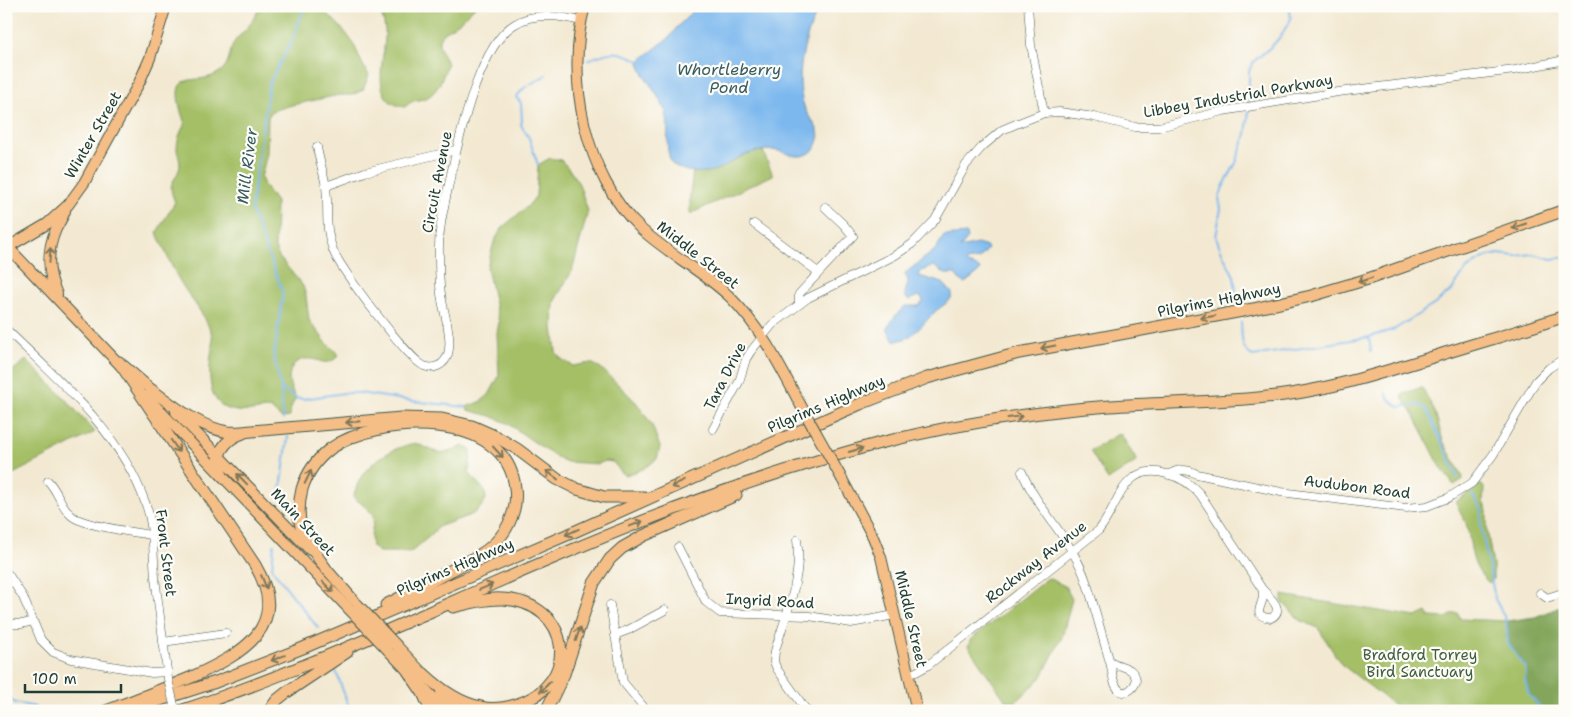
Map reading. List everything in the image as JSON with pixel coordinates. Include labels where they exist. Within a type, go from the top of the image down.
[{"type":"highway","name":"Pilgrims Highway","points":[[126,711],[216,682],[303,648],[518,556],[871,399],[950,371],[1025,351],[1253,309],[1312,296],[1368,279],[1565,210]]},
{"type":"highway","name":"Pilgrims Highway","points":[[180,711],[272,678],[621,530],[715,495],[815,462],[916,434],[1020,416],[1101,407],[1257,398],[1321,389],[1378,374],[1565,316]]},
{"type":"highway","points":[[106,711],[185,680],[236,654],[249,644],[260,630],[266,615],[268,600],[265,584],[255,565],[119,362]]},
{"type":"highway","points":[[153,391],[185,412],[213,427],[229,432],[252,432],[401,418],[448,420],[472,426],[502,440],[557,479],[577,489],[604,496],[648,498]]},
{"type":"highway","points":[[303,648],[472,559],[493,545],[508,525],[515,504],[515,484],[506,460],[492,446],[480,438],[458,430],[429,426],[400,426],[377,430],[355,436],[332,448],[319,459],[309,472],[303,487],[299,508],[300,524],[305,536],[326,569]]},
{"type":"highway","points":[[222,475],[218,465],[218,454],[233,437],[252,432]]},
{"type":"highway","points":[[546,711],[562,680],[594,583],[614,554],[632,542],[666,525],[815,462]]},
{"type":"highway","points":[[409,620],[479,601],[509,600],[524,603],[543,614],[553,624],[561,643],[560,663],[554,677],[547,685],[531,698],[504,708],[486,708],[466,702],[447,692],[423,673]]},
{"type":"highway","points":[[269,711],[277,700],[287,692],[364,639]]},
{"type":"highway","points":[[408,671],[426,698],[431,711]]},
{"type":"main road","name":"Winter Street","points":[[7,247],[47,224],[68,205],[84,183],[139,83],[150,58],[166,6]]},
{"type":"main road","name":"Middle Street","points":[[585,6],[581,22],[577,59],[580,102],[594,153],[607,184],[622,207],[639,227],[720,288],[739,307],[762,336],[842,479],[878,549],[917,711]]},
{"type":"main road","points":[[61,301],[50,276],[49,255],[56,229],[68,205]]},
{"type":"main road","name":"Main Street","points":[[7,247],[119,362],[152,403],[354,607],[392,648],[408,671],[446,711]]},
{"type":"main road","name":"Main Street","points":[[119,362],[153,391],[218,454],[326,569],[354,607]]},
{"type":"main road","name":"Main Street","points":[[392,648],[423,673],[459,711]]},
{"type":"street","points":[[550,6],[554,16]]},
{"type":"street","points":[[1028,6],[1031,45],[1044,113]]},
{"type":"street","name":"Circuit Avenue","points":[[317,147],[326,186],[329,240],[338,261],[396,338],[419,363],[426,367],[439,366],[448,353],[447,328],[441,294],[440,235],[442,216],[456,150],[473,91],[490,53],[508,29],[520,21],[554,16],[581,22]]},
{"type":"street","name":"Libbey Industrial Parkway","points":[[762,336],[772,325],[799,304],[894,256],[912,244],[935,220],[966,165],[982,147],[1002,130],[1044,113],[1077,113],[1123,125],[1147,128],[1254,106],[1355,89],[1515,70],[1565,60]]},
{"type":"street","points":[[326,186],[366,172],[456,150]]},
{"type":"street","points":[[799,304],[799,294],[853,236],[825,207]]},
{"type":"street","points":[[754,224],[818,272]]},
{"type":"street","name":"Front Street","points":[[6,329],[81,403],[117,448],[135,478],[145,501],[150,522],[163,642],[175,711]]},
{"type":"street","name":"Tara Drive","points":[[713,429],[739,382],[746,359],[762,336]]},
{"type":"street","name":"Audubon Road","points":[[1170,475],[1179,470],[1191,471],[1197,474],[1281,492],[1406,508],[1427,506],[1448,498],[1472,483],[1488,463],[1536,381],[1549,368],[1565,358]]},
{"type":"street","points":[[1022,472],[1030,489],[1066,539],[1073,552],[1085,578],[1110,661]]},
{"type":"street","name":"Rockway Avenue","points":[[909,674],[927,666],[1073,552],[1104,524],[1117,497],[1128,483],[1146,473],[1156,472],[1170,475],[1197,490],[1208,504],[1262,589]]},
{"type":"street","points":[[1189,484],[1197,474]]},
{"type":"street","points":[[48,481],[68,512],[75,518],[90,523],[151,535]]},
{"type":"street","points":[[797,540],[797,574],[774,655],[774,662],[807,711]]},
{"type":"street","name":"Ingrid Road","points":[[678,548],[701,594],[706,602],[716,611],[726,614],[809,616],[852,622],[895,615]]},
{"type":"street","points":[[8,574],[23,597],[38,634],[47,648],[63,657],[168,676]]},
{"type":"street","points":[[1540,593],[1544,598],[1547,598],[1565,592]]},
{"type":"street","points":[[610,605],[623,682],[647,711]]},
{"type":"street","points":[[615,635],[665,610]]},
{"type":"street","points":[[6,624],[33,622]]},
{"type":"street","points":[[163,642],[226,632]]},
{"type":"green space","points":[[261,6],[321,6],[348,35],[369,75],[363,90],[352,95],[339,95],[292,105],[272,111],[268,117],[267,153],[261,178],[276,202],[275,248],[279,257],[303,286],[309,320],[325,341],[339,355],[330,362],[305,359],[294,364],[290,372],[289,381],[296,398],[291,407],[290,417],[281,418],[270,408],[253,411],[228,409],[220,404],[214,396],[210,372],[213,341],[211,332],[204,317],[174,271],[157,232],[175,202],[171,185],[179,171],[180,165],[177,150],[180,133],[185,124],[179,104],[178,91],[181,84],[215,75],[224,68],[235,41]]},
{"type":"green space","points":[[379,6],[476,6],[458,23],[442,34],[439,39],[439,45],[447,64],[437,88],[430,96],[413,101],[405,107],[393,103],[386,96],[382,87],[381,76],[385,29]]},
{"type":"green space","points":[[755,151],[763,151],[773,175],[690,214],[693,172]]},
{"type":"green space","points":[[550,158],[561,160],[569,169],[579,184],[588,211],[572,271],[554,302],[553,327],[556,352],[560,358],[573,366],[591,363],[601,368],[636,402],[652,425],[660,447],[657,459],[643,469],[626,475],[613,462],[605,461],[598,464],[567,462],[554,456],[507,423],[491,416],[468,410],[466,407],[480,402],[489,395],[499,376],[497,333],[499,322],[487,268],[494,242],[504,226],[528,206],[536,196],[538,165]]},
{"type":"green space","points":[[26,360],[63,396],[95,432],[11,475],[6,462],[6,376]]},
{"type":"green space","points":[[1422,387],[1435,412],[1443,441],[1463,477],[1462,480],[1454,485],[1439,464],[1410,408],[1402,398],[1403,394]]},
{"type":"green space","points":[[1120,433],[1137,461],[1108,480],[1090,451]]},
{"type":"green space","points":[[415,443],[444,453],[463,446],[471,449],[469,473],[485,491],[486,499],[473,514],[438,527],[411,552],[379,552],[372,547],[373,516],[354,498],[355,491],[360,479],[377,460],[391,451]]},
{"type":"green space","points":[[1478,485],[1482,485],[1484,488],[1483,502],[1487,511],[1487,529],[1493,566],[1493,579],[1489,583],[1482,576],[1474,562],[1466,523],[1456,502]]},
{"type":"green space","points":[[1048,578],[1065,586],[1072,599],[1062,637],[1041,678],[1016,702],[1005,700],[968,646],[971,639]]},
{"type":"green space","name":"Bradford Torrey Bird Sanctuary","points":[[1282,595],[1416,617],[1427,612],[1429,617],[1447,618],[1458,613],[1460,619],[1507,621],[1507,638],[1526,668],[1525,680],[1534,702],[1544,711],[1402,711],[1341,664],[1318,628],[1300,620],[1282,602]]},
{"type":"green space","points":[[1565,605],[1565,711],[1544,711],[1529,695],[1525,680],[1526,668],[1508,644],[1507,621],[1535,617]]},
{"type":"water","name":"Whortleberry Pond","points":[[695,6],[820,6],[805,43],[800,84],[805,109],[819,135],[818,143],[812,151],[801,156],[794,156],[775,150],[765,150],[746,154],[717,170],[704,172],[684,170],[672,164],[667,145],[668,126],[666,113],[643,72],[639,61],[670,37]]},
{"type":"water","points":[[967,234],[968,238],[960,248],[977,244],[988,249],[979,259],[966,261],[967,264],[980,269],[979,272],[965,283],[955,274],[945,274],[934,266],[921,271],[919,276],[943,283],[952,293],[952,297],[912,335],[900,340],[893,340],[887,328],[896,315],[905,306],[918,306],[923,302],[922,298],[918,296],[909,300],[906,298],[905,292],[908,280],[904,274],[935,250],[944,236]]},
{"type":"waterway","name":"Mill River","points":[[283,419],[281,388],[274,356],[283,293],[251,209],[269,84],[295,34],[304,6]]},
{"type":"waterway","points":[[1249,105],[1249,71],[1253,62],[1280,37],[1291,19],[1289,6]]},
{"type":"waterway","points":[[588,60],[608,53],[619,53],[639,61]]},
{"type":"waterway","points":[[538,165],[529,138],[521,125],[521,103],[516,97],[524,88],[546,75]]},
{"type":"waterway","points":[[1237,299],[1234,276],[1216,237],[1221,208],[1219,199],[1223,187],[1236,163],[1246,134],[1249,110]]},
{"type":"waterway","points":[[1241,322],[1244,346],[1249,354],[1253,356],[1369,337],[1395,329],[1435,304],[1452,290],[1465,271],[1486,257],[1498,254],[1516,256],[1533,254],[1552,259],[1565,257]]},
{"type":"waterway","points":[[1369,337],[1371,351]]},
{"type":"waterway","points":[[281,388],[296,398],[303,399],[344,393],[359,393],[466,407]]},
{"type":"waterway","points":[[1386,393],[1389,399],[1399,407],[1418,404],[1427,410],[1458,478]]},
{"type":"waterway","name":"Mill River","points":[[280,496],[288,437]]},
{"type":"waterway","points":[[1472,494],[1482,510],[1480,520],[1495,599],[1506,620],[1508,644],[1526,668],[1525,680],[1529,695],[1544,711]]},
{"type":"waterway","name":"Mill River","points":[[274,544],[272,569],[318,628]]},
{"type":"waterway","name":"Mill River","points":[[336,671],[350,711]]},
{"type":"waterway","points":[[6,696],[15,703],[35,707]]}]
